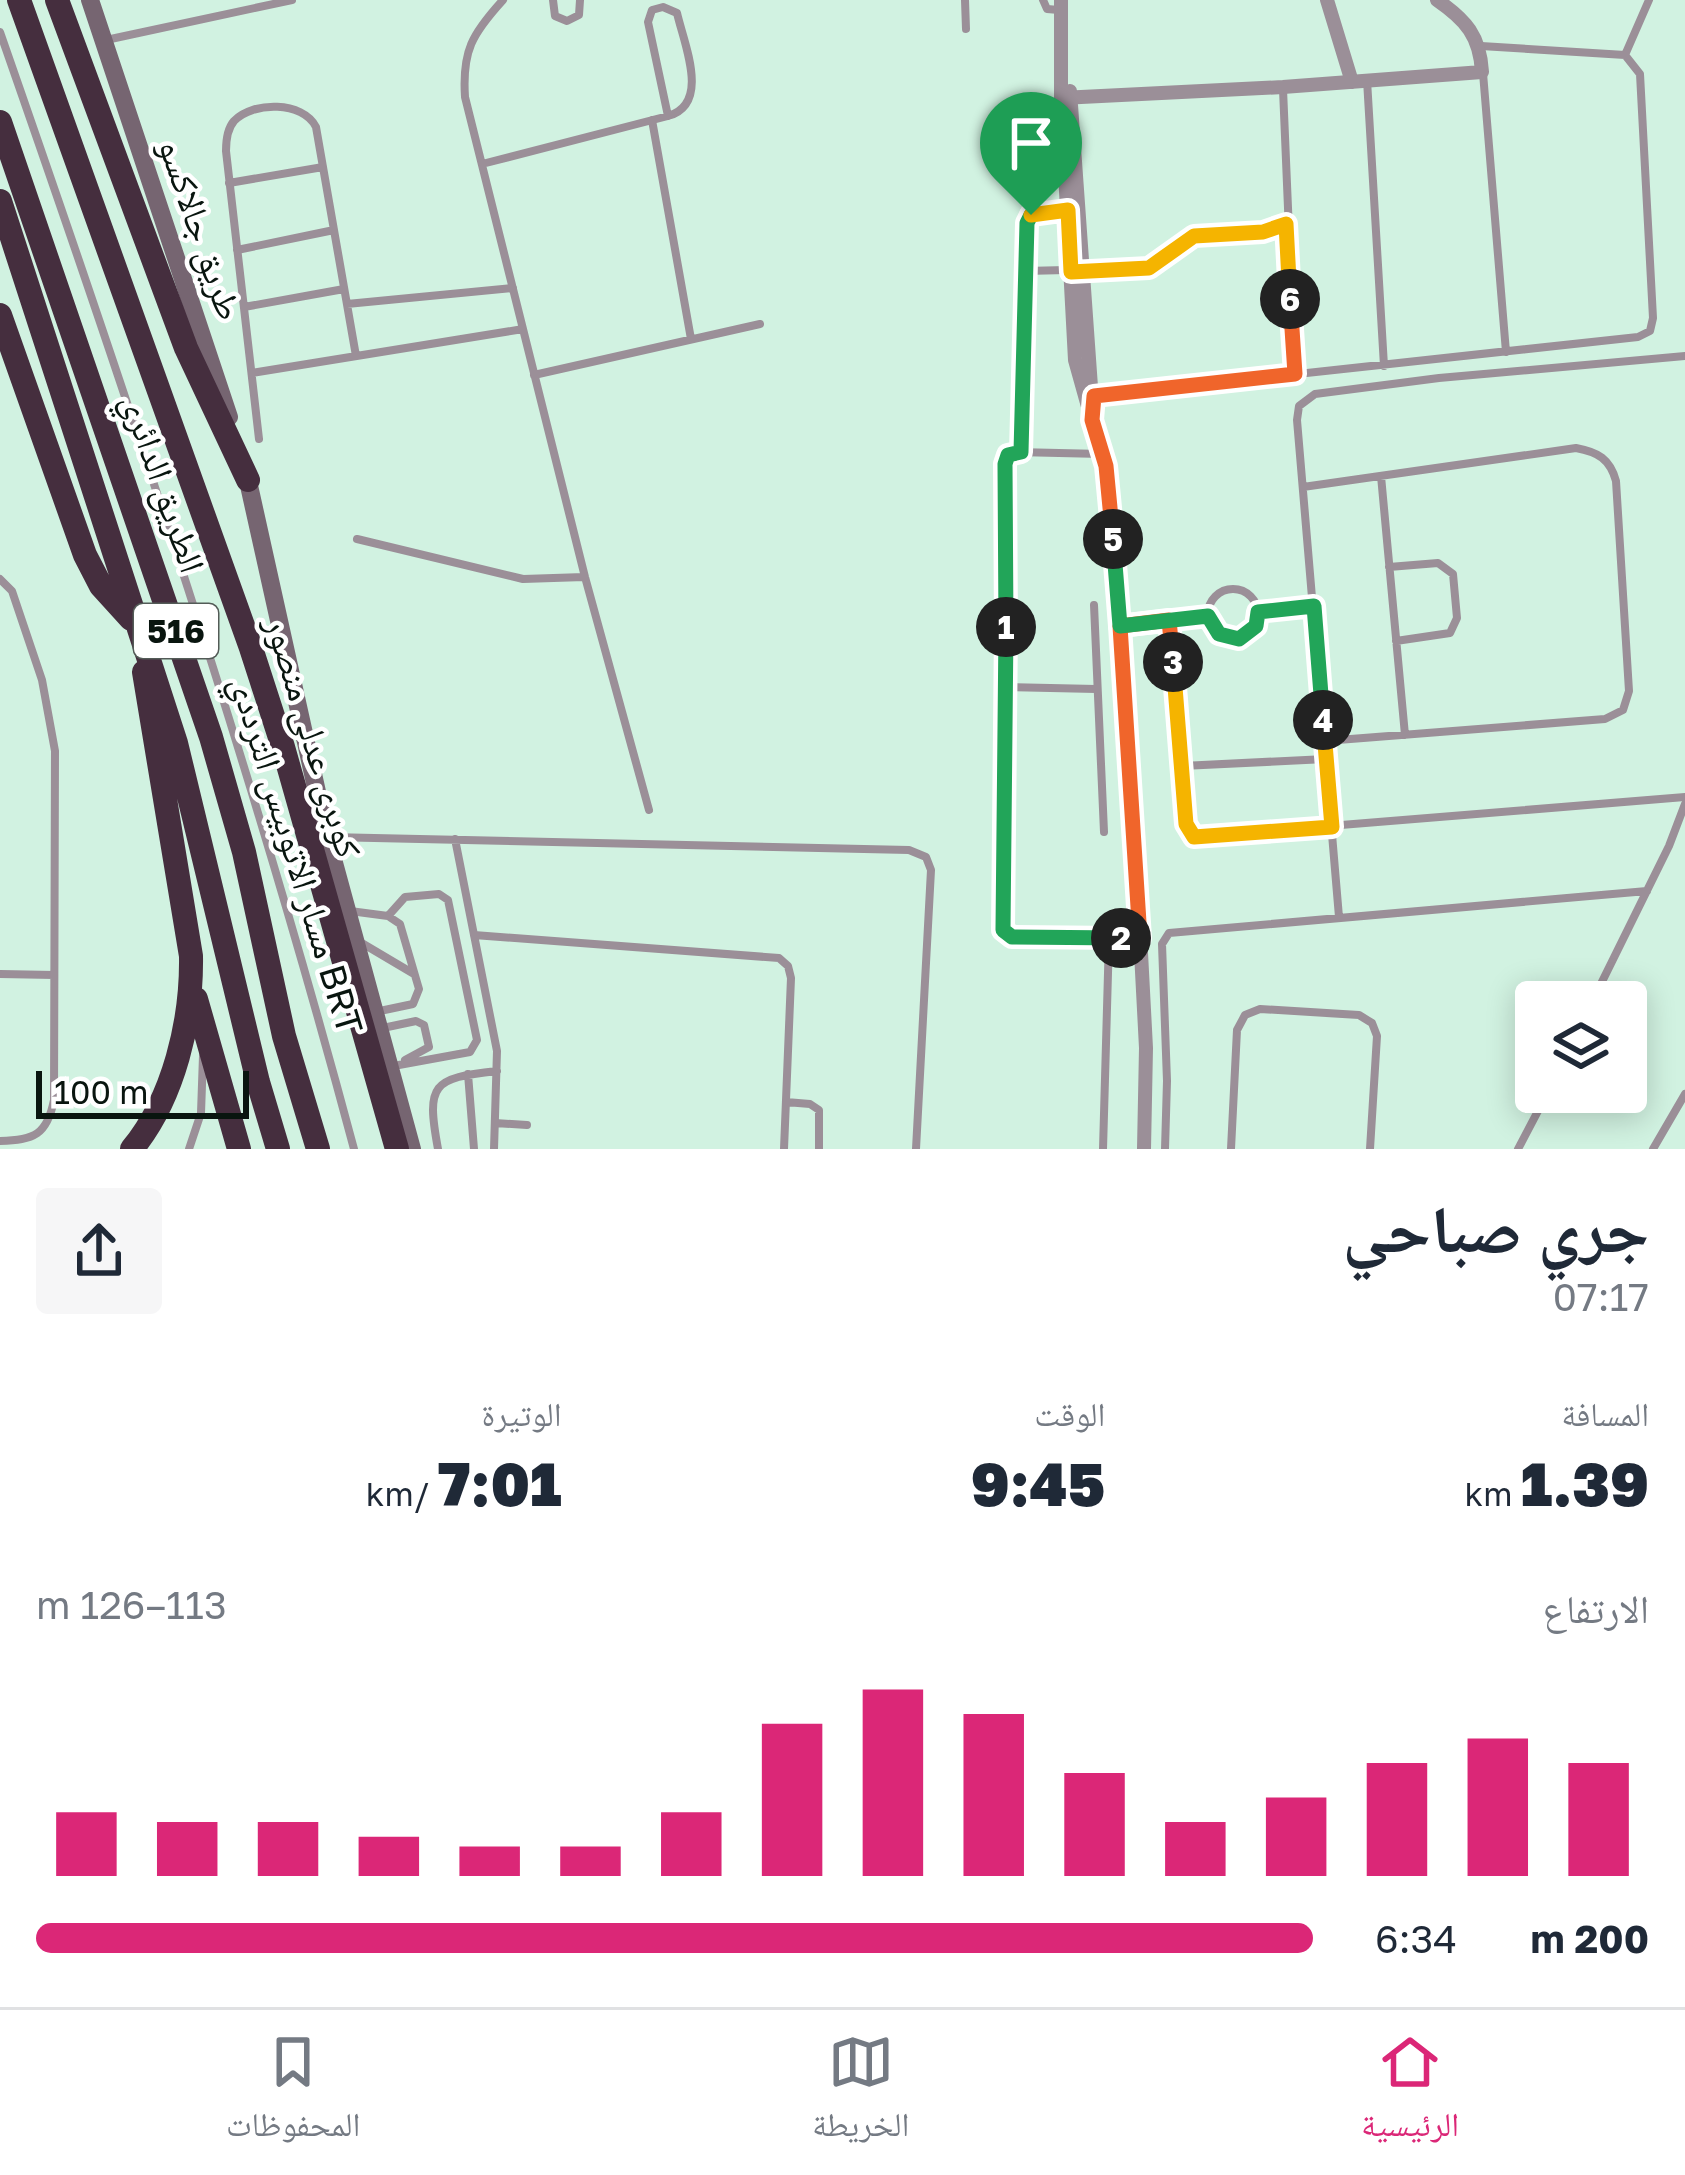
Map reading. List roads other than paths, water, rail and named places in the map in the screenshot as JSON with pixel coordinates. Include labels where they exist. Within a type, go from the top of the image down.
[{"type":"highway","name":"الطريق الدائري","points":[[19,0],[145,353]]},
{"type":"highway","points":[[58,0],[187,348],[248,480]]},
{"type":"highway","name":"الطريق الدائري","points":[[0,122],[228,794],[284,1036],[318,1149]]},
{"type":"highway","name":"الطريق الدائري","points":[[0,201],[176,743],[278,1149]]},
{"type":"highway","points":[[0,315],[85,555],[139,634],[149,721],[191,956],[187,1020],[156,1112],[132,1149]]},
{"type":"highway","points":[[77,338],[83,460]]},
{"type":"highway","name":"كوبرى عدلى منصور","points":[[145,353],[283,747],[397,1149]]},
{"type":"highway","points":[[191,980],[238,1149]]},
{"type":"main road","name":"طريق جالاكسو","points":[[90,0],[100,41],[184,274],[248,480],[327,837],[412,1149]]},
{"type":"street","points":[[1327,0],[1359,81]]},
{"type":"street","points":[[1066,92],[1283,87],[1483,72],[1480,46],[1463,20],[1437,0]]},
{"type":"street","points":[[1061,5],[1077,272],[1075,360],[1103,454],[1120,626],[1146,1048],[1144,1149]]},
{"type":"street","points":[[1066,92],[1068,210],[1094,396],[1092,420]]},
{"type":"lane","points":[[100,41],[292,0]]},
{"type":"lane","points":[[503,0],[467,47],[465,98],[585,578],[649,809]]},
{"type":"lane","points":[[553,0],[555,16],[567,21],[579,15],[580,0]]},
{"type":"lane","points":[[965,0],[966,29]]},
{"type":"lane","points":[[1043,0],[1048,9],[1061,5]]},
{"type":"lane","points":[[1625,55],[1649,0]]},
{"type":"lane","points":[[482,164],[668,116],[680,112],[692,96],[676,13],[663,7],[652,10],[648,22],[668,116]]},
{"type":"lane","name":"مسار الاتوبيس الترددي BRT","points":[[0,32],[193,602],[302,952],[354,1149]]},
{"type":"lane","points":[[1094,396],[1638,338],[1650,331],[1640,74],[1625,55],[1480,46]]},
{"type":"lane","points":[[1483,72],[1506,352]]},
{"type":"lane","points":[[1359,81],[1384,366]]},
{"type":"lane","points":[[1283,87],[1295,374]]},
{"type":"lane","points":[[260,439],[226,151],[227,134],[247,113],[284,107],[310,114],[356,356]]},
{"type":"lane","points":[[652,120],[691,340]]},
{"type":"lane","points":[[230,183],[323,166]]},
{"type":"lane","points":[[1021,452],[1027,223],[1031,215],[1068,210]]},
{"type":"lane","points":[[1025,272],[1149,268],[1194,236],[1263,232],[1286,224]]},
{"type":"lane","points":[[237,250],[334,230]]},
{"type":"lane","points":[[347,304],[513,288]]},
{"type":"lane","points":[[244,307],[344,289]]},
{"type":"lane","points":[[534,375],[760,324]]},
{"type":"lane","points":[[251,373],[523,329]]},
{"type":"lane","points":[[1339,916],[1297,412],[1303,400],[1316,394],[1456,376],[1685,356]]},
{"type":"lane","points":[[1303,487],[1576,448],[1609,462],[1616,481],[1629,691],[1623,710],[1605,719],[1325,741]]},
{"type":"lane","points":[[1103,454],[1021,452],[1008,455],[1005,464],[1003,930],[1012,937],[1140,938]]},
{"type":"lane","points":[[1381,476],[1405,735]]},
{"type":"lane","points":[[357,538],[523,579],[585,578]]},
{"type":"lane","points":[[1390,567],[1438,563],[1453,574],[1456,617],[1450,633],[1396,641]]},
{"type":"lane","points":[[0,579],[12,591],[42,680],[55,751],[51,1117],[35,1138],[0,1141]]},
{"type":"lane","points":[[1227,590],[1248,593],[1258,612],[1256,626],[1239,639],[1219,634],[1208,616],[1211,602],[1227,590]]},
{"type":"lane","points":[[1094,605],[1104,832]]},
{"type":"lane","points":[[1258,612],[1314,606]]},
{"type":"lane","points":[[1120,626],[1208,616]]},
{"type":"lane","points":[[1169,620],[1186,824],[1194,837],[1685,801],[1602,981]]},
{"type":"lane","points":[[1005,688],[1096,689]]},
{"type":"lane","points":[[1182,766],[1326,759]]},
{"type":"lane","points":[[327,837],[909,850],[921,854],[931,870],[916,1149]]},
{"type":"lane","points":[[455,839],[497,1051],[494,1149]]},
{"type":"lane","points":[[1165,1149],[1162,944],[1166,935],[1176,930],[1647,891]]},
{"type":"lane","points":[[388,916],[405,897],[439,894],[448,900],[477,1040],[470,1052],[390,1066]]},
{"type":"lane","points":[[348,911],[388,916],[402,928],[416,975],[420,993],[416,1001],[375,1021]]},
{"type":"lane","points":[[474,935],[779,958],[788,966],[791,978],[784,1149]]},
{"type":"lane","points":[[1103,1149],[1108,938]]},
{"type":"lane","points":[[355,939],[416,975]]},
{"type":"lane","points":[[0,974],[54,975]]},
{"type":"lane","points":[[1231,1149],[1238,1030],[1245,1016],[1260,1009],[1359,1015],[1372,1023],[1377,1036],[1370,1149]]},
{"type":"lane","points":[[375,1021],[416,1021],[425,1028],[427,1050],[390,1066]]},
{"type":"lane","points":[[189,1149],[201,1113],[202,1030]]},
{"type":"lane","points":[[439,1149],[432,1096],[445,1080],[497,1072]]},
{"type":"lane","points":[[468,1074],[474,1149]]},
{"type":"lane","points":[[1653,1149],[1685,1094]]},
{"type":"lane","points":[[786,1102],[810,1104],[819,1110],[819,1149]]},
{"type":"lane","points":[[1518,1149],[1538,1113]]},
{"type":"lane","points":[[495,1123],[527,1125]]}]
